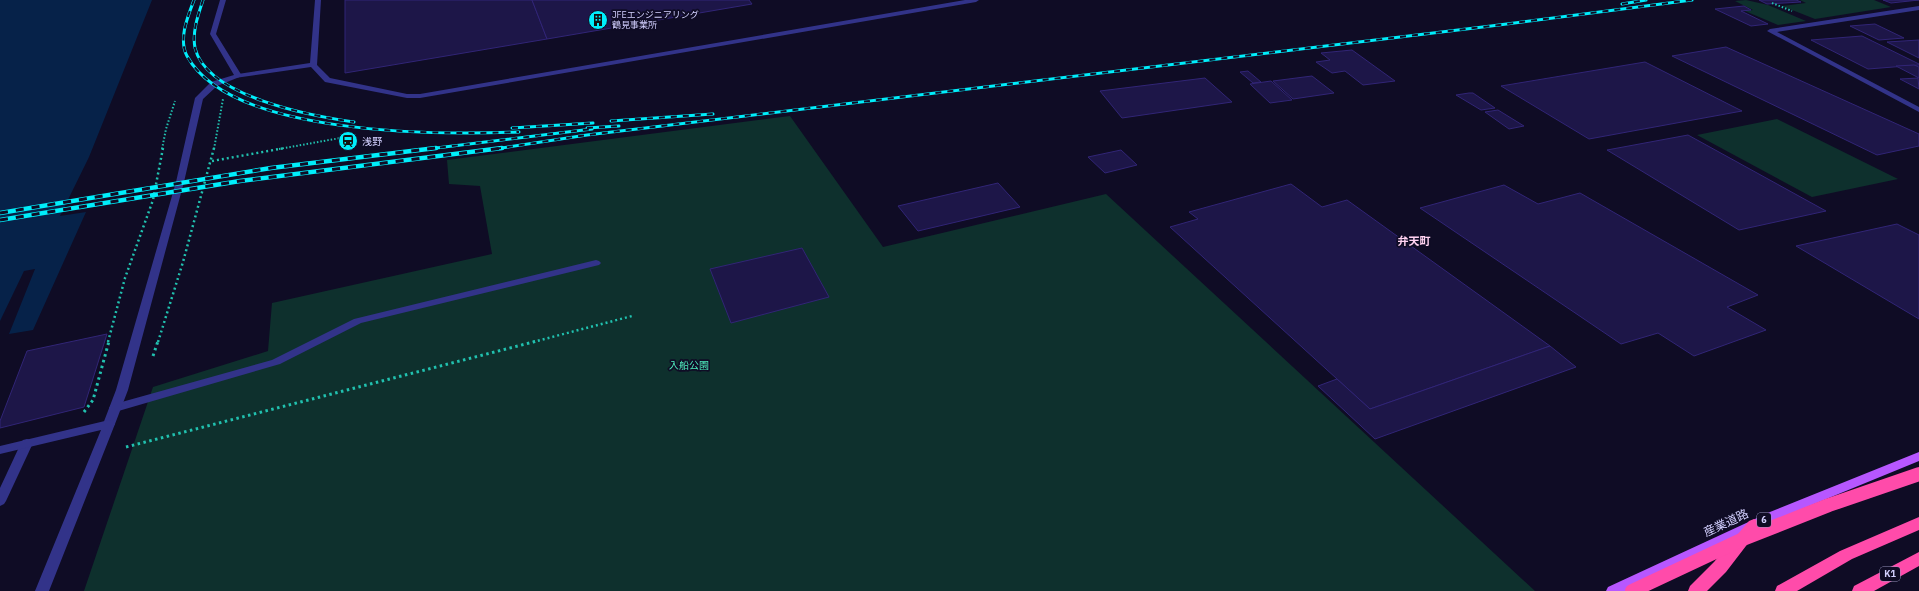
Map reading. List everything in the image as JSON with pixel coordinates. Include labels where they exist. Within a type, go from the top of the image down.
[{"type":"highway","points":[[1632,591],[1743,539],[1829,505],[1919,474]]},
{"type":"highway","points":[[1783,591],[1846,555],[1919,523]]},
{"type":"highway","points":[[1696,591],[1720,567],[1754,525]]},
{"type":"highway","name":"K1","points":[[1860,591],[1919,558]]},
{"type":"main road","name":"産業道路","points":[[1613,591],[1754,525],[1919,456]]},
{"type":"street","points":[[223,0],[213,34],[238,76]]},
{"type":"street","points":[[318,0],[313,65],[328,80],[407,96],[420,96],[976,0]]},
{"type":"street","points":[[1919,8],[1770,31],[1919,110]]},
{"type":"street","points":[[42,591],[124,383],[180,182],[199,98],[214,84],[238,76],[313,65]]},
{"type":"street","points":[[115,408],[276,362],[358,321],[596,263]]},
{"type":"street","points":[[0,450],[109,424]]},
{"type":"street","points":[[0,501],[27,443]]},
{"type":"path","points":[[151,361],[183,262],[212,161],[221,120],[223,99],[229,94]]},
{"type":"path","points":[[84,412],[93,400],[126,278],[154,200],[166,129],[175,102]]},
{"type":"path","points":[[212,161],[346,137]]},
{"type":"path","points":[[126,447],[632,316]]},
{"type":"green space","points":[[1746,0],[1768,5],[1806,21],[1778,25],[1745,11],[1753,10],[1735,1]]},
{"type":"green space","points":[[1800,0],[1874,0],[1891,7],[1815,19],[1782,6],[1806,3]]},
{"type":"green space","name":"入船公園","points":[[790,116],[883,247],[1106,194],[1535,591],[84,591],[153,387],[268,351],[272,303],[492,254],[480,186],[449,184],[447,160]]},
{"type":"green space","points":[[1777,119],[1898,179],[1812,197],[1697,135]]},
{"type":"water","points":[[0,0],[152,0],[89,157],[60,216],[86,212],[33,330],[9,334],[35,269],[24,271],[0,321]]},
{"type":"building","points":[[345,0],[532,0],[547,39],[345,73]]},
{"type":"building","name":"JFEエンジニアリング 鶴見事業所","points":[[532,0],[749,0],[752,4],[547,39]]},
{"type":"building","points":[[1759,0],[1796,0],[1801,2],[1767,4]]},
{"type":"building","points":[[1883,0],[1919,0],[1891,3]]},
{"type":"building","points":[[1744,6],[1751,10],[1741,11],[1768,24],[1751,26],[1715,9]]},
{"type":"building","points":[[1875,24],[1904,38],[1879,40],[1850,26]]},
{"type":"building","points":[[1862,36],[1919,65],[1868,69],[1811,40]]},
{"type":"building","points":[[1919,40],[1919,58],[1887,42]]},
{"type":"building","points":[[1726,47],[1919,134],[1919,146],[1877,155],[1672,56]]},
{"type":"building","points":[[1352,50],[1395,81],[1363,85],[1345,71],[1332,73],[1316,62],[1330,60],[1321,53]]},
{"type":"building","points":[[1645,62],[1742,111],[1589,139],[1501,86]]},
{"type":"building","points":[[1914,65],[1919,67],[1919,78],[1896,66]]},
{"type":"building","points":[[1248,71],[1261,82],[1253,83],[1240,72]]},
{"type":"building","points":[[1312,76],[1334,93],[1293,99],[1273,81]]},
{"type":"building","points":[[1205,78],[1232,102],[1122,118],[1100,91]]},
{"type":"building","points":[[1918,78],[1919,89],[1900,79]]},
{"type":"building","points":[[1271,81],[1292,100],[1270,103],[1250,84]]},
{"type":"building","points":[[1473,93],[1495,108],[1481,110],[1456,95]]},
{"type":"building","points":[[1498,110],[1524,126],[1509,129],[1485,112]]},
{"type":"building","points":[[1688,135],[1826,211],[1739,230],[1607,150]]},
{"type":"building","points":[[1121,150],[1137,165],[1105,173],[1088,157]]},
{"type":"building","points":[[998,183],[1020,207],[918,231],[898,206]]},
{"type":"building","points":[[1291,184],[1322,207],[1347,200],[1550,346],[1370,409],[1170,227],[1198,219],[1189,212]]},
{"type":"building","points":[[1504,185],[1538,204],[1580,193],[1758,295],[1727,307],[1766,330],[1694,356],[1658,333],[1621,344],[1420,208]]},
{"type":"building","points":[[1897,224],[1919,235],[1919,319],[1796,246]]},
{"type":"building","points":[[802,248],[829,297],[731,323],[710,269]]},
{"type":"building","points":[[107,334],[84,407],[0,428],[0,421],[27,351]]},
{"type":"building","points":[[1550,346],[1576,367],[1375,439],[1318,386],[1337,379],[1370,409]]},
{"type":"railway","points":[[194,0],[187,20],[183,42],[187,56],[211,82],[246,102],[290,116],[339,125],[439,133],[519,132]]},
{"type":"railway","points":[[203,0],[197,18],[194,36],[195,48],[204,65],[219,79],[240,91],[263,101],[288,109],[354,122]]},
{"type":"railway","points":[[1622,4],[1646,0]]},
{"type":"railway","points":[[500,148],[587,135],[1491,26],[1692,0]]},
{"type":"railway","points":[[611,121],[713,114]]},
{"type":"railway","points":[[512,128],[593,123]]},
{"type":"railway","points":[[587,128],[619,126]]},
{"type":"railway","points":[[428,149],[592,129]]},
{"type":"railway","points":[[0,213],[271,168],[436,148]]},
{"type":"railway","points":[[0,220],[240,181],[500,148]]},
{"type":"railway","points":[[495,149],[500,148]]},
{"type":"place","name":"JFEエンジニアリング 鶴見事業所","points":[[598,20]]},
{"type":"place","name":"浅野","points":[[348,141]]},
{"type":"district","name":"弁天町","points":[[1414,241]]}]
